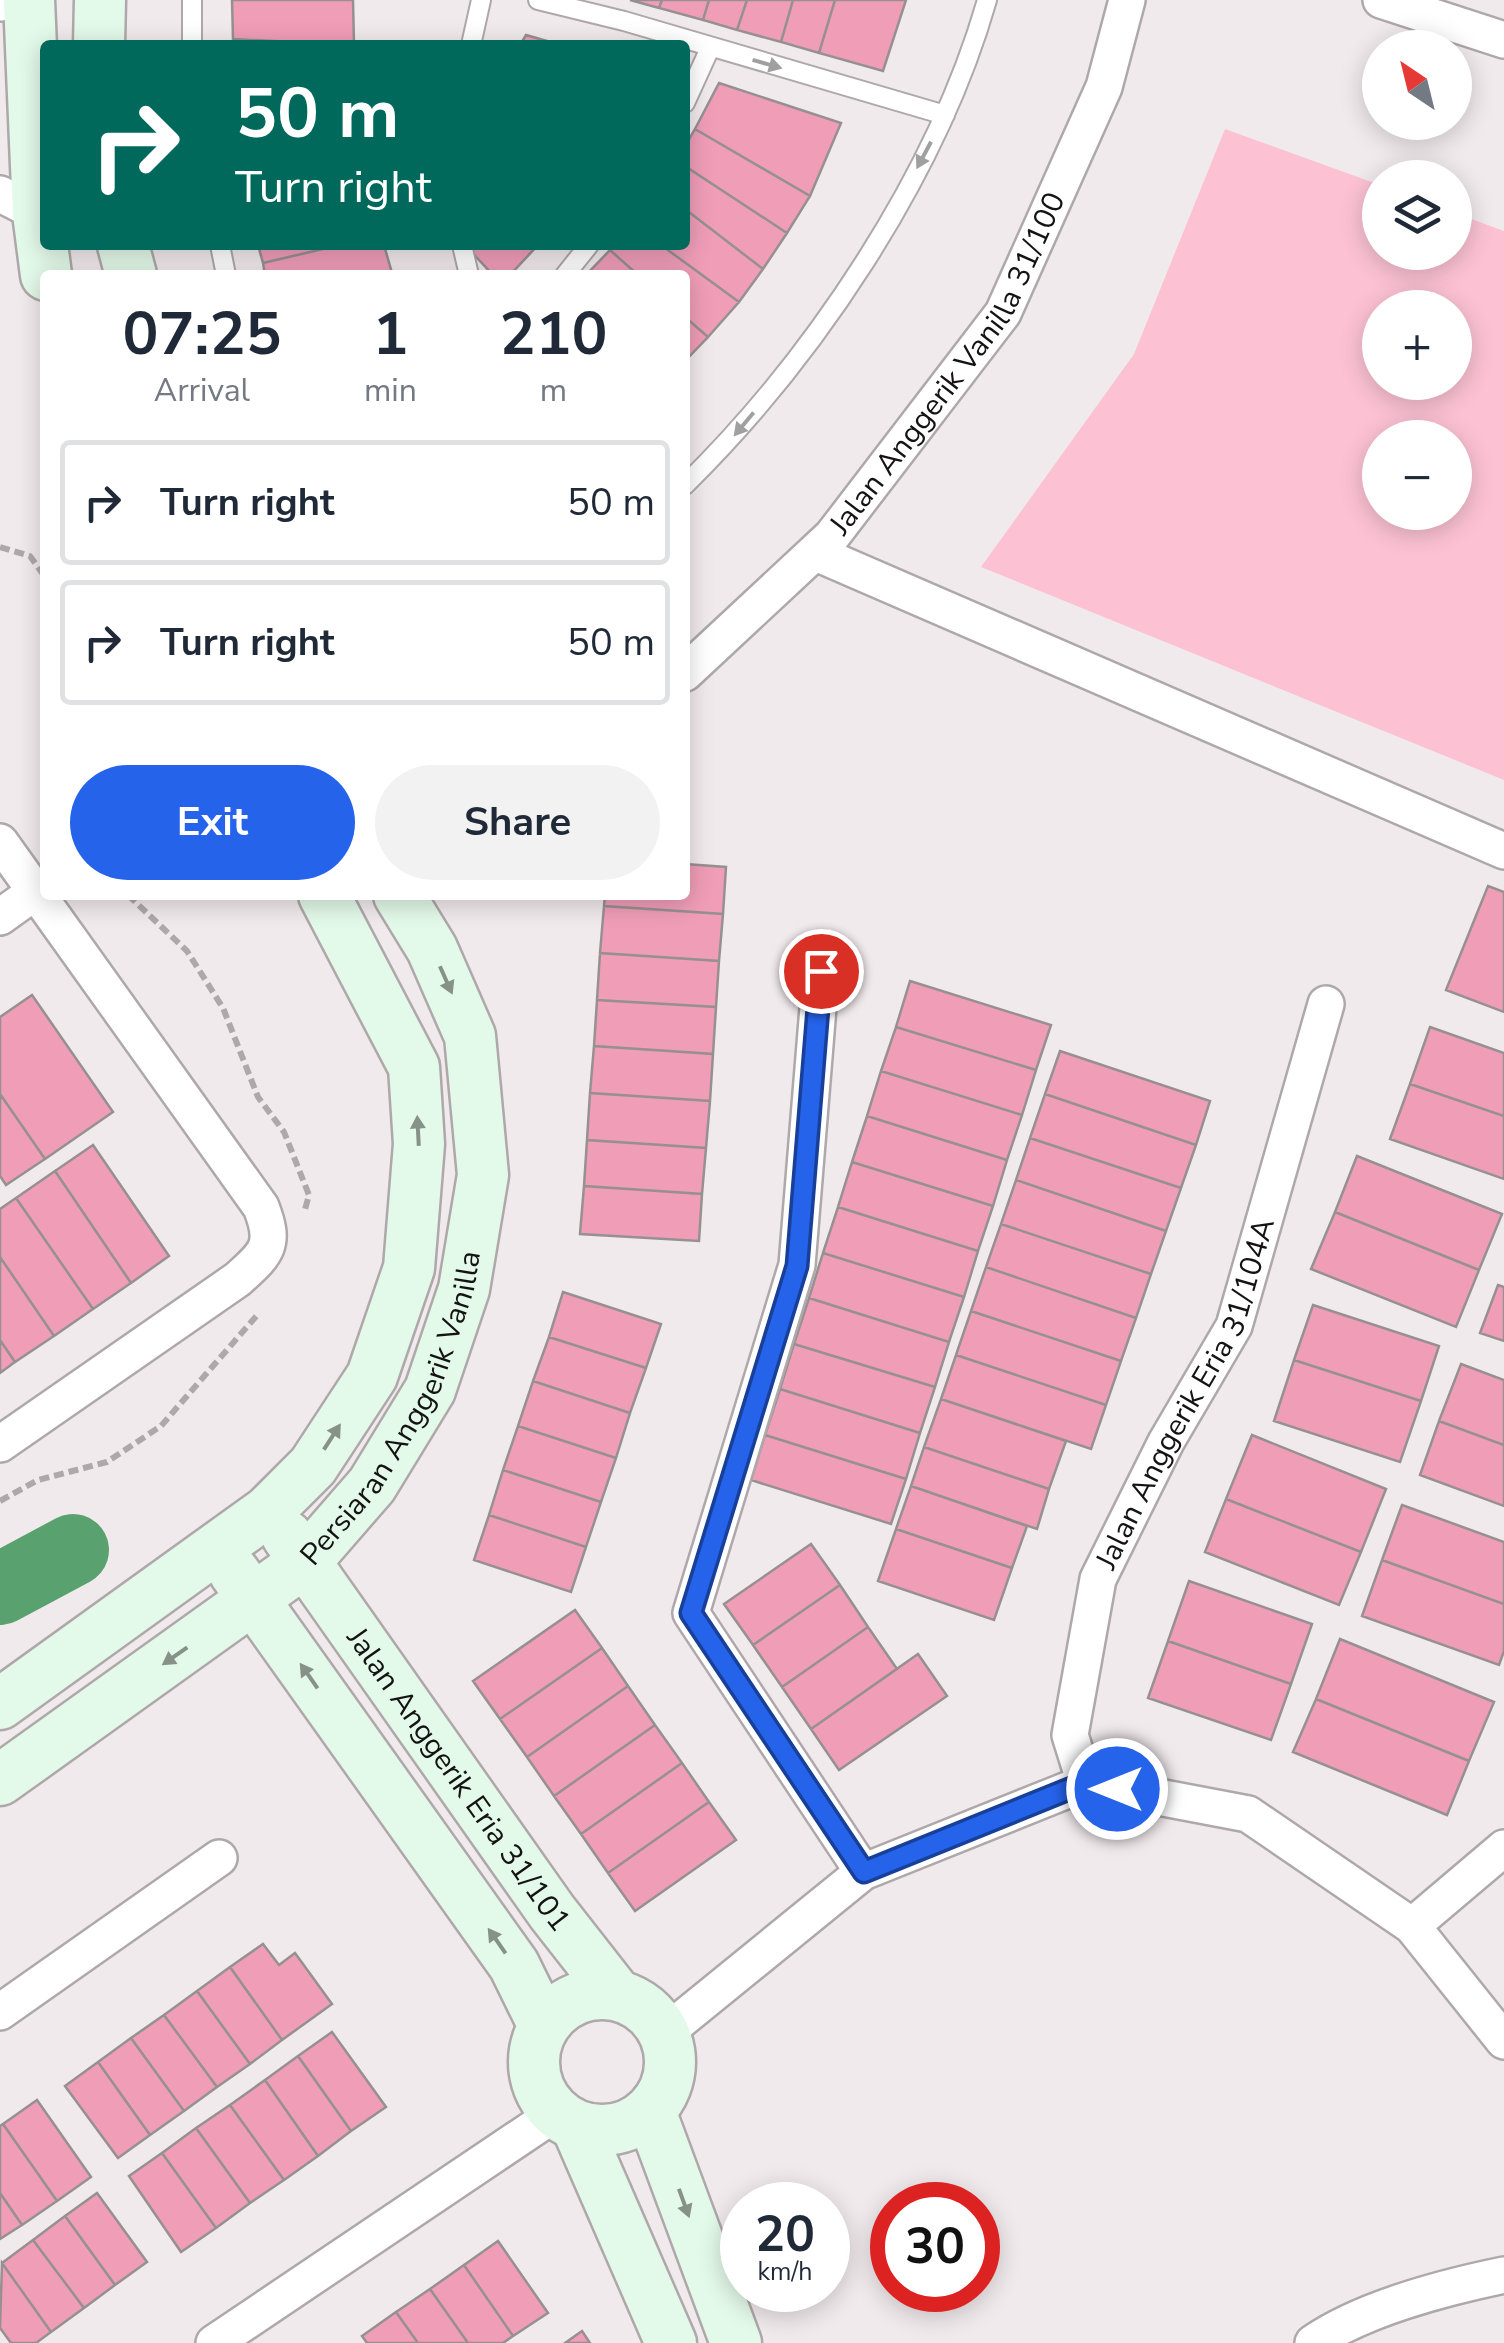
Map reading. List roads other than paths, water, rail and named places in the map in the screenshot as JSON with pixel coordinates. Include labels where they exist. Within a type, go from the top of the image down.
[{"type":"main road","points":[[29,0],[19,204],[44,270]]},
{"type":"main road","points":[[99,40],[100,0]]},
{"type":"main road","name":"Persiaran Anggerik Vanilla","points":[[0,1704],[218,1550],[268,1510],[312,1466],[372,1376],[409,1268],[420,1144],[414,1067],[336,900]]},
{"type":"main road","name":"Persiaran Anggerik Vanilla","points":[[0,1780],[306,1561],[372,1485],[430,1390],[464,1289],[482,1175],[470,1036],[432,950],[401,900]]},
{"type":"main road","name":"Jalan Anggerik Eria 31/101","points":[[268,1510],[552,1912],[617,1995]]},
{"type":"main road","name":"Jalan Anggerik Eria 31/101","points":[[218,1550],[514,1965],[544,2026]]},
{"type":"main road","points":[[567,2120],[602,2131],[627,2126],[650,2111],[666,2088],[671,2060],[665,2033],[646,2008],[617,1995],[589,1995],[563,2006],[544,2026],[535,2048],[534,2072],[541,2095],[567,2120],[672,2343]]},
{"type":"main road","points":[[650,2111],[736,2343]]},
{"type":"street","name":"Jalan Anggerik Vanilla 31/100","points":[[690,667],[816,553],[1003,312],[1104,87],[1128,0]]},
{"type":"street","points":[[1381,0],[1504,40]]},
{"type":"street","points":[[816,553],[1504,851]]},
{"type":"street","points":[[0,842],[40,899]]},
{"type":"street","points":[[0,917],[35,892]]},
{"type":"street","points":[[0,1444],[238,1279],[264,1256],[269,1240],[261,1207],[41,900]]},
{"type":"street","points":[[821,971],[797,1266],[691,1613],[864,1872]]},
{"type":"street","name":"Jalan Anggerik Eria 31/104A","points":[[1084,1783],[1070,1735],[1098,1579],[1166,1442],[1234,1326],[1326,1004]]},
{"type":"street","points":[[665,2033],[864,1872],[1084,1783],[1248,1814],[1412,1926],[1504,2041]]},
{"type":"street","points":[[1412,1926],[1504,1848]]},
{"type":"street","points":[[0,2012],[219,1858]]},
{"type":"street","points":[[214,2343],[567,2120]]},
{"type":"street","points":[[1313,2343],[1335,2328],[1456,2285],[1504,2276]]},
{"type":"lane","points":[[192,0],[192,40]]},
{"type":"lane","points":[[472,40],[482,0]]},
{"type":"lane","points":[[538,0],[681,40]]},
{"type":"lane","points":[[690,480],[738,432],[807,346],[874,247],[945,115],[987,0]]},
{"type":"lane","points":[[690,42],[945,115]]},
{"type":"lane","points":[[690,92],[710,48]]},
{"type":"lane","points":[[569,270],[584,250]]},
{"type":"waterway","points":[[0,1589],[73,1550]]}]
